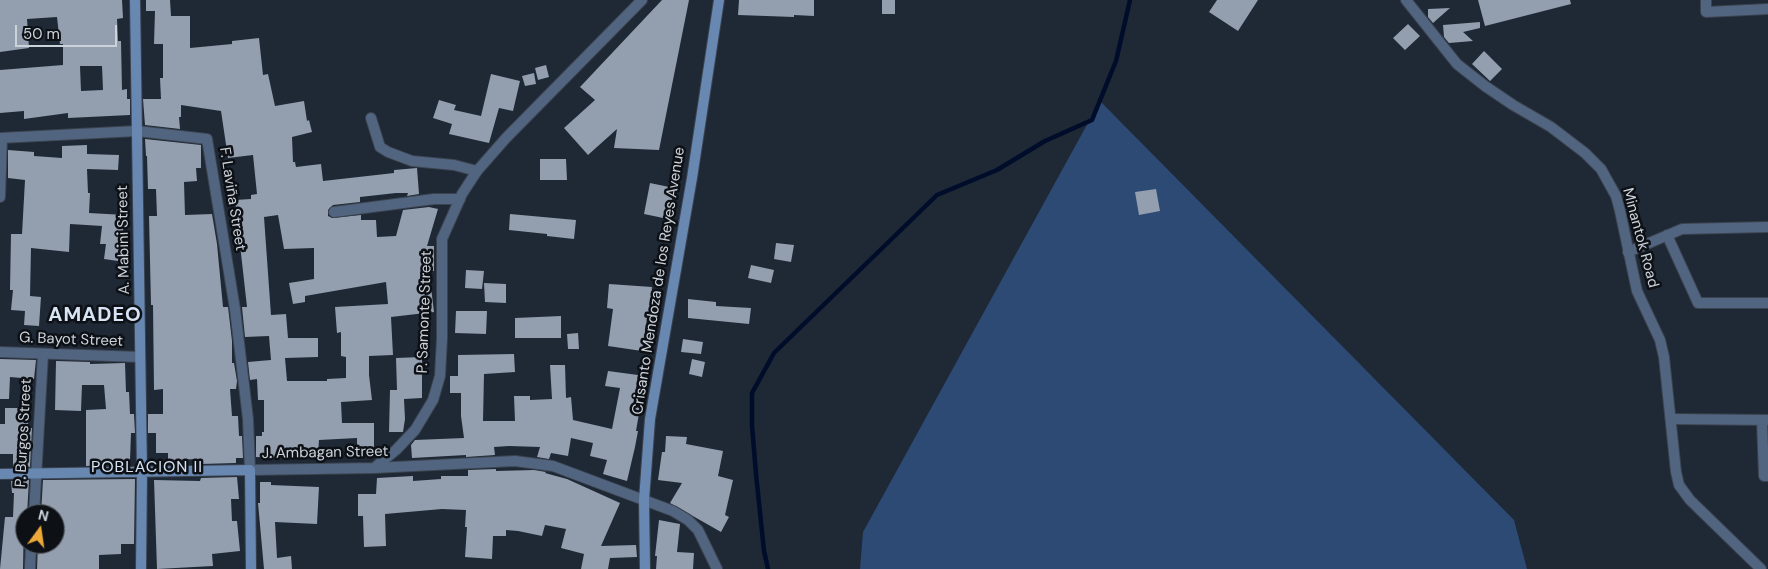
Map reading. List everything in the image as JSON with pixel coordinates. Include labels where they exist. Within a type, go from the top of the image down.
[{"type":"main road","name":"A. Mabini Street","points":[[135,0],[142,472],[141,569]]},
{"type":"main road","name":"Crisanto Mendoza de los Reyes Avenue","points":[[645,569],[644,500],[650,420],[692,178],[719,0]]},
{"type":"main road","name":"J. Ambagan Street","points":[[0,474],[250,470]]},
{"type":"main road","points":[[250,470],[251,569]]},
{"type":"street","name":"P. Samonte Street","points":[[374,468],[396,450],[415,430],[433,400],[440,376],[442,239],[460,199],[477,171],[543,100],[642,0]]},
{"type":"street","name":"Minantok Road","points":[[1406,0],[1457,64],[1513,105],[1551,127],[1585,153],[1600,169],[1616,196],[1637,291],[1660,340],[1664,357],[1679,485],[1690,500],[1761,569]]},
{"type":"street","points":[[1706,0],[1706,12],[1768,9]]},
{"type":"street","points":[[371,118],[380,147],[388,152],[412,161],[454,165],[477,171]]},
{"type":"street","name":"F. Laviña Street","points":[[1,138],[137,131],[207,139],[235,310],[248,419],[250,470]]},
{"type":"street","points":[[0,197],[1,138]]},
{"type":"street","points":[[334,212],[440,199],[460,199]]},
{"type":"street","points":[[1628,252],[1682,229],[1768,228]]},
{"type":"street","points":[[1667,235],[1698,303],[1768,303]]},
{"type":"street","name":"G. Bayot Street","points":[[0,352],[140,358]]},
{"type":"street","name":"P. Burgos Street","points":[[34,504],[44,354]]},
{"type":"street","points":[[1671,419],[1765,420],[1764,476],[1768,476]]},
{"type":"street","name":"J. Ambagan Street","points":[[250,470],[374,468],[515,461],[553,466],[673,511],[688,520],[698,530],[717,569]]},
{"type":"street","points":[[30,569],[31,554]]},
{"type":"shaded area","points":[[1100,101],[1514,520],[1527,569],[860,569],[863,532]]},
{"type":"building","points":[[0,0],[122,0],[123,18],[117,19],[118,41],[121,41],[122,90],[127,89],[127,99],[130,99],[130,115],[68,118],[68,113],[24,119],[24,111],[0,113],[0,70],[63,65],[63,44],[60,44],[57,17],[27,19],[29,48],[0,52]],"holes":[[[80,66],[102,66],[103,90],[81,91]]]},
{"type":"building","points":[[146,0],[170,0],[171,16],[190,16],[190,48],[232,44],[232,41],[259,38],[263,75],[268,74],[275,106],[304,101],[307,121],[309,120],[312,132],[292,137],[293,162],[295,162],[296,167],[321,164],[323,181],[394,173],[394,170],[417,168],[419,194],[407,196],[408,193],[396,193],[360,197],[360,202],[333,205],[328,210],[328,216],[332,218],[361,215],[361,220],[376,220],[377,237],[396,236],[403,210],[429,207],[438,209],[427,246],[434,246],[434,271],[429,271],[434,312],[391,317],[393,355],[369,356],[372,400],[341,402],[342,423],[374,423],[374,449],[357,449],[357,438],[319,440],[318,456],[278,454],[278,458],[256,457],[256,436],[262,436],[262,432],[264,432],[264,400],[258,400],[257,379],[250,380],[248,362],[271,360],[269,336],[245,337],[242,307],[247,307],[235,200],[251,199],[251,195],[257,194],[253,155],[228,158],[221,111],[181,105],[180,129],[145,125],[143,99],[161,99],[160,78],[163,78],[163,44],[154,44],[155,11],[146,11]],"holes":[[[278,215],[284,249],[314,248],[314,279],[289,283],[293,304],[305,302],[305,296],[386,282],[388,304],[335,307],[337,333],[341,332],[341,356],[346,357],[346,378],[327,379],[327,381],[287,381],[285,358],[318,357],[318,338],[288,338],[286,314],[271,315],[264,217]]]},
{"type":"building","points":[[662,0],[689,0],[659,150],[614,148],[617,129],[588,155],[564,128],[595,100],[580,87]]},
{"type":"building","points":[[739,0],[814,0],[814,16],[738,15]]},
{"type":"building","points":[[882,0],[895,0],[895,14],[882,14]]},
{"type":"building","points":[[1217,0],[1258,0],[1238,31],[1209,12]]},
{"type":"building","points":[[1478,0],[1570,0],[1571,4],[1485,26]]},
{"type":"building","points":[[1450,8],[1433,23],[1428,17],[1428,9]]},
{"type":"building","points":[[1480,22],[1480,28],[1463,32],[1473,41],[1449,43],[1444,37],[1443,25]]},
{"type":"building","points":[[1408,24],[1420,36],[1405,50],[1393,38]]},
{"type":"building","points":[[1484,51],[1502,69],[1490,81],[1472,64]]},
{"type":"building","points":[[546,65],[549,77],[538,80],[535,68]]},
{"type":"building","points":[[534,73],[536,84],[525,86],[522,76]]},
{"type":"building","points":[[491,74],[520,81],[513,111],[499,108],[489,143],[449,134],[452,124],[433,118],[439,100],[456,105],[454,110],[481,116]]},
{"type":"building","points":[[145,139],[201,145],[201,168],[196,168],[197,181],[184,182],[185,215],[212,214],[223,307],[228,307],[232,341],[232,363],[234,363],[237,381],[236,389],[230,389],[232,416],[238,416],[239,436],[242,436],[243,458],[236,458],[236,463],[201,464],[201,459],[168,460],[168,453],[156,453],[156,433],[148,433],[148,414],[163,414],[163,389],[154,390],[149,216],[157,216],[156,189],[148,189]]},
{"type":"building","points":[[87,145],[87,154],[119,155],[118,170],[87,169],[88,193],[90,193],[89,213],[125,215],[122,240],[127,241],[125,262],[104,259],[106,244],[100,244],[102,226],[70,224],[69,252],[31,248],[30,296],[41,297],[39,326],[24,325],[25,311],[11,310],[13,290],[10,290],[11,234],[22,234],[25,180],[8,178],[8,150],[34,152],[34,156],[62,158],[62,146]]},
{"type":"building","points":[[540,159],[566,159],[567,180],[540,180]]},
{"type":"building","points":[[650,183],[674,188],[668,219],[644,214]]},
{"type":"building","points":[[1156,189],[1160,211],[1139,215],[1135,192]]},
{"type":"building","points":[[510,214],[576,220],[574,239],[509,230]]},
{"type":"building","points":[[776,243],[794,245],[791,262],[774,259]]},
{"type":"building","points":[[751,265],[774,270],[771,283],[748,278]]},
{"type":"building","points":[[466,270],[484,271],[482,289],[465,288]]},
{"type":"building","points":[[484,283],[506,284],[506,303],[485,302]]},
{"type":"building","points":[[609,284],[652,287],[650,312],[648,312],[642,351],[608,346],[613,309],[607,308]]},
{"type":"building","points":[[688,299],[716,302],[716,306],[751,308],[749,324],[688,318]]},
{"type":"building","points":[[456,311],[487,311],[486,334],[455,333]]},
{"type":"building","points":[[561,316],[561,338],[515,338],[515,318]]},
{"type":"building","points":[[578,333],[579,349],[568,349],[567,334]]},
{"type":"building","points":[[683,339],[703,342],[701,354],[681,352]]},
{"type":"building","points":[[514,354],[515,372],[484,374],[483,421],[515,421],[514,396],[530,396],[530,400],[552,399],[550,365],[565,365],[566,398],[571,397],[573,420],[612,429],[620,388],[605,386],[608,371],[638,375],[635,395],[642,396],[636,431],[638,431],[627,481],[603,474],[607,460],[590,456],[593,443],[571,438],[568,456],[551,453],[549,459],[537,457],[540,447],[509,446],[494,447],[495,455],[412,458],[411,445],[415,440],[464,438],[461,416],[461,393],[450,393],[450,376],[458,376],[458,355]]},
{"type":"building","points":[[422,357],[422,398],[404,399],[405,419],[403,432],[389,432],[390,390],[397,390],[396,358]]},
{"type":"building","points":[[0,359],[36,360],[34,379],[10,377],[9,399],[0,399]]},
{"type":"building","points":[[692,359],[705,362],[702,377],[689,374]]},
{"type":"building","points":[[56,361],[90,362],[90,364],[125,363],[126,392],[129,392],[130,414],[134,414],[135,433],[131,433],[130,460],[105,461],[105,465],[86,466],[86,410],[106,409],[104,385],[82,385],[81,411],[55,410]]},
{"type":"building","points":[[5,408],[18,408],[18,417],[28,417],[28,428],[32,428],[30,467],[13,467],[13,454],[0,454],[0,424],[5,424]]},
{"type":"building","points":[[666,436],[687,437],[686,444],[723,451],[718,476],[733,480],[725,515],[729,517],[721,532],[670,503],[682,483],[658,480],[662,452],[665,452]]},
{"type":"building","points":[[496,469],[496,471],[534,470],[546,472],[567,479],[620,503],[601,546],[636,545],[637,557],[610,558],[608,569],[581,569],[584,554],[561,548],[566,529],[545,525],[542,536],[506,530],[506,536],[493,536],[492,559],[465,557],[466,510],[442,509],[385,514],[386,546],[364,547],[363,516],[358,516],[358,494],[376,494],[377,478],[413,476],[413,481],[441,479],[441,476],[468,476],[468,470]]},
{"type":"building","points":[[237,477],[239,499],[231,499],[232,521],[237,521],[240,551],[212,554],[213,566],[157,569],[154,480],[200,481],[201,478]]},
{"type":"building","points":[[135,479],[134,544],[121,544],[121,554],[99,555],[99,569],[37,569],[38,554],[65,554],[65,504],[42,504],[43,480]]},
{"type":"building","points":[[29,480],[28,504],[15,504],[15,554],[23,554],[23,569],[0,569],[5,517],[13,517],[14,493],[12,493],[11,481]]},
{"type":"building","points":[[260,482],[271,482],[271,485],[319,487],[317,524],[275,522],[277,558],[291,556],[292,569],[264,569],[258,503],[260,503]]},
{"type":"building","points":[[659,520],[680,524],[677,552],[694,553],[693,569],[656,569],[657,556],[655,556]]},
{"type":"waterway","points":[[768,569],[764,551],[756,474],[752,425],[752,393],[774,353],[937,195],[997,170],[1045,141],[1092,120],[1116,61],[1130,0]]},
{"type":"district","name":"AMADEO","points":[[95,316]]},
{"type":"district","name":"POBLACION II","points":[[147,468]]}]
